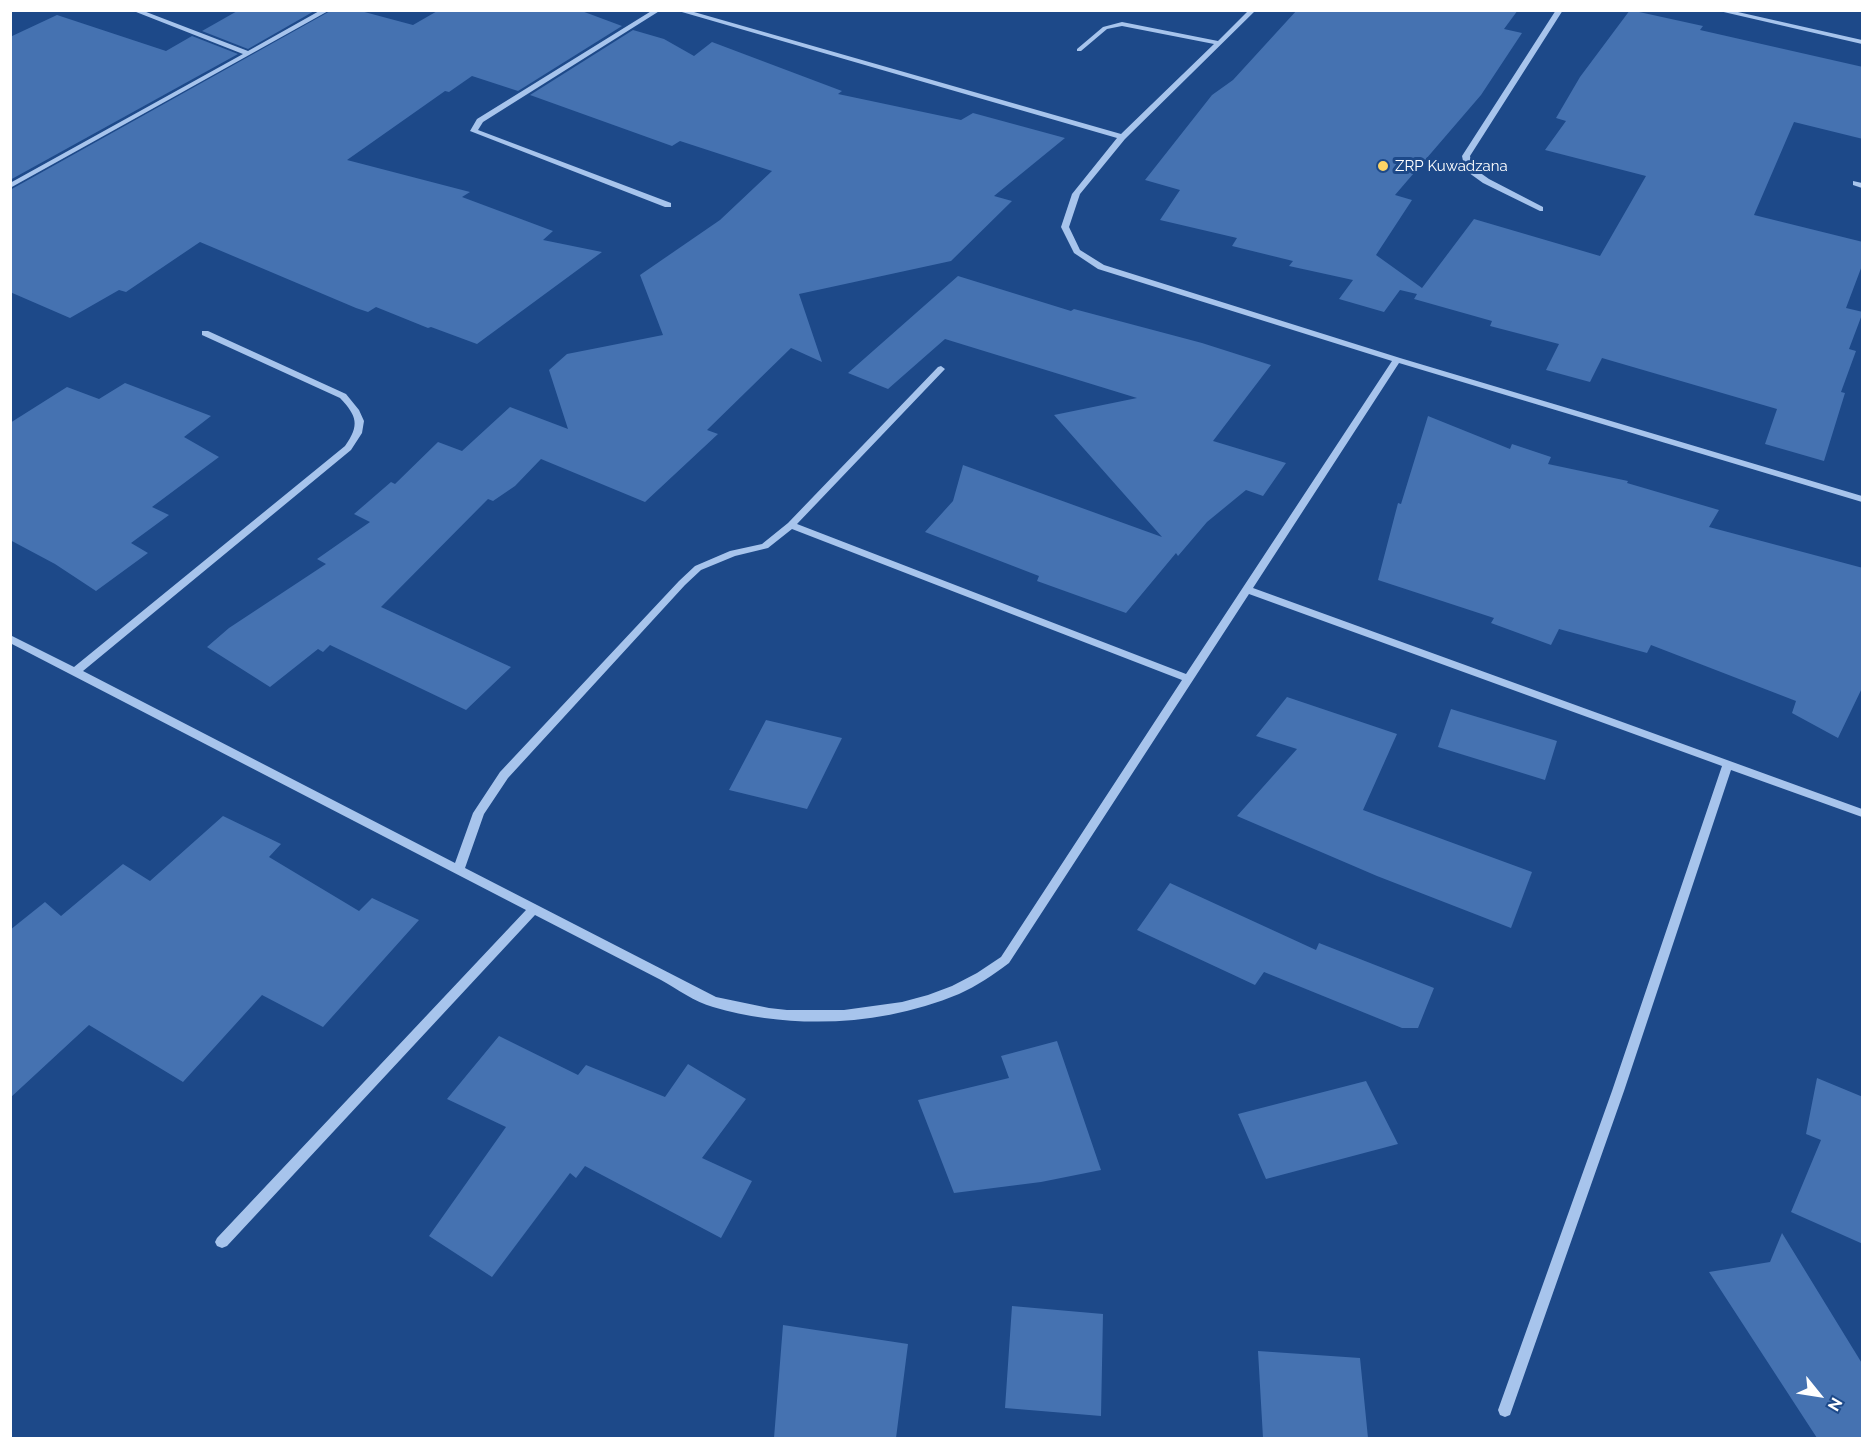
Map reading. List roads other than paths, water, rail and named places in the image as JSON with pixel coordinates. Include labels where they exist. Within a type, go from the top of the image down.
[{"type":"street","points":[[134,10],[249,54]]},
{"type":"street","points":[[10,186],[327,10]]},
{"type":"street","points":[[658,10],[480,121],[474,130],[668,205]]},
{"type":"street","points":[[678,10],[1122,137]]},
{"type":"street","points":[[1253,10],[1122,137],[1076,194],[1065,227],[1077,251],[1101,267],[1397,360],[1863,499]]},
{"type":"street","points":[[1540,209],[1477,175],[1468,168],[1466,156],[1560,10]]},
{"type":"street","points":[[1718,10],[1863,42]]},
{"type":"street","points":[[1079,50],[1105,28],[1122,24],[1219,44]]},
{"type":"street","points":[[75,672],[348,448],[359,435],[361,421],[356,410],[343,396],[205,333]]},
{"type":"street","points":[[10,638],[714,1002],[785,1015],[867,1014],[911,1005],[954,990],[981,979],[1005,960],[1249,591],[1397,360]]},
{"type":"street","points":[[458,871],[478,813],[504,775],[682,584],[698,568],[733,553],[765,546],[791,525],[941,369]]},
{"type":"street","points":[[791,525],[1189,679]]},
{"type":"street","points":[[1249,591],[1863,813]]},
{"type":"street","points":[[1505,1410],[1614,1102],[1728,764]]},
{"type":"street","points":[[222,1242],[534,909]]},
{"type":"place","name":"ZRP Kuwadzana","points":[[1383,166]]}]
